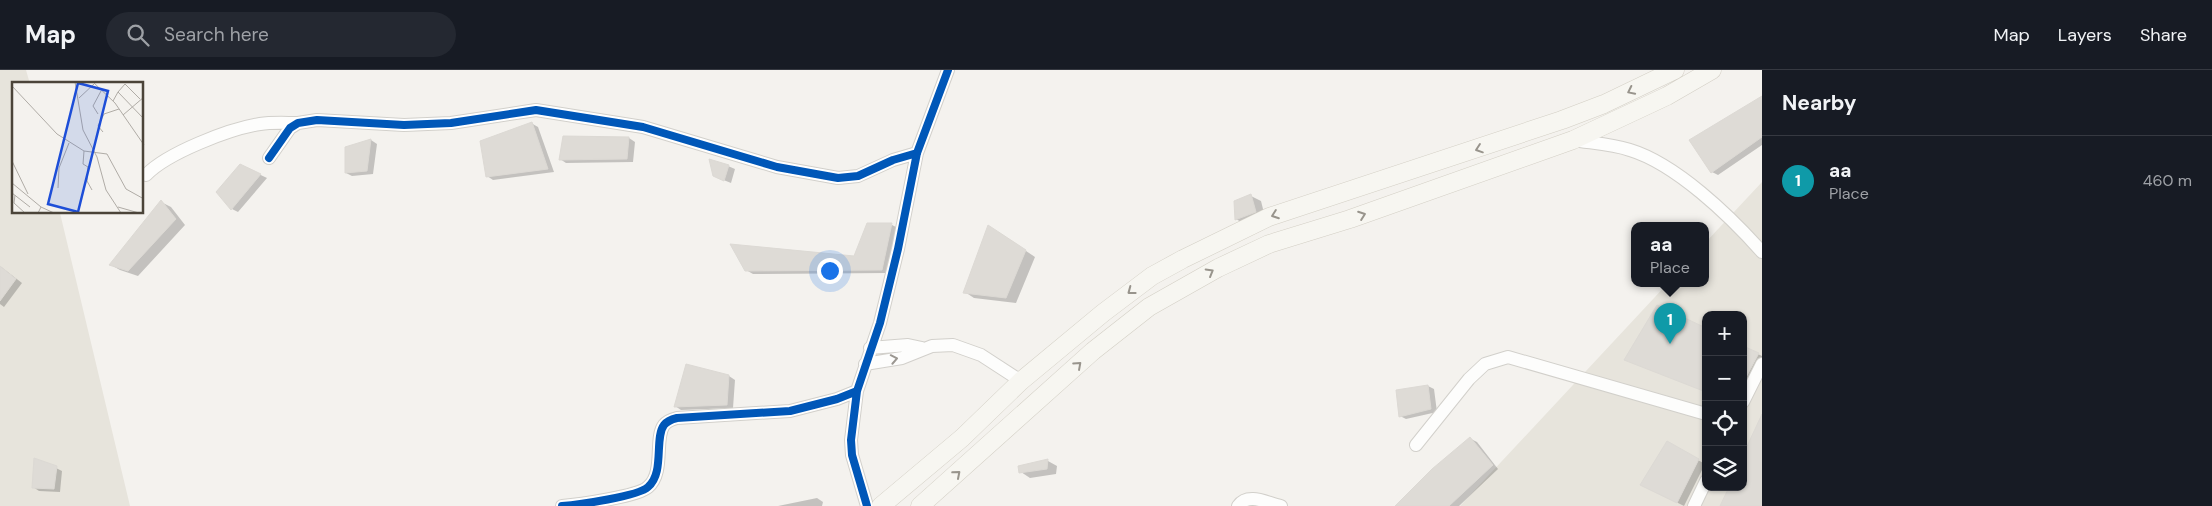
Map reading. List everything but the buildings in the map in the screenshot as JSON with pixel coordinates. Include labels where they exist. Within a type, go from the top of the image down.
[{"type":"main road","points":[[881,506],[962,438],[1021,381],[1103,313],[1152,276],[1224,238],[1269,217],[1562,120],[1604,104],[1675,70]]},
{"type":"main road","points":[[920,506],[1093,351],[1149,307],[1218,268],[1260,248],[1317,230],[1573,140],[1667,96],[1712,70]]},
{"type":"main road","points":[[1306,204],[1317,230]]},
{"type":"street","points":[[867,506],[856,474],[851,440],[857,391],[880,323],[898,249],[917,153],[948,70]]},
{"type":"street","points":[[146,175],[155,166],[168,158],[225,134],[261,124],[298,123],[317,120],[404,125],[452,123],[536,110],[643,127],[777,167],[838,178],[858,176],[893,160],[917,153]]},
{"type":"street","points":[[269,158],[290,128],[298,123]]},
{"type":"street","points":[[1573,140],[1627,149],[1653,160],[1679,175],[1762,252]]},
{"type":"street","points":[[865,364],[902,358],[922,348],[942,344],[964,347],[982,355],[1021,381]]},
{"type":"street","points":[[870,348],[908,345],[922,348]]},
{"type":"street","points":[[1416,445],[1469,379],[1484,364],[1508,357],[1702,413]]},
{"type":"street","points":[[1744,401],[1762,364]]},
{"type":"street","points":[[562,506],[626,495],[644,491],[650,487],[659,460],[661,430],[665,424],[677,418],[790,411],[836,399],[857,391]]},
{"type":"street","points":[[1694,506],[1702,489]]},
{"type":"street","points":[[1238,506],[1244,499],[1251,498],[1281,506]]},
{"type":"shaded area","points":[[0,70],[26,70],[29,82],[12,82],[12,214],[60,214],[130,506],[0,506]]},
{"type":"shaded area","points":[[1762,182],[1762,506],[1460,506],[1664,287],[1709,287],[1709,239]]},
{"type":"cycle path","points":[[867,506],[852,455],[851,440],[857,391],[880,323],[898,249],[917,153],[948,70]]},
{"type":"cycle path","points":[[269,158],[290,128],[298,123],[317,120],[404,125],[451,123],[536,110],[643,127],[777,167],[838,178],[858,176],[893,160],[917,153]]},
{"type":"cycle path","points":[[562,506],[621,497],[648,487],[653,481],[658,465],[661,431],[665,424],[677,418],[790,411],[837,399],[857,391]]},
{"type":"place","name":"aa","points":[[1670,344]]}]
